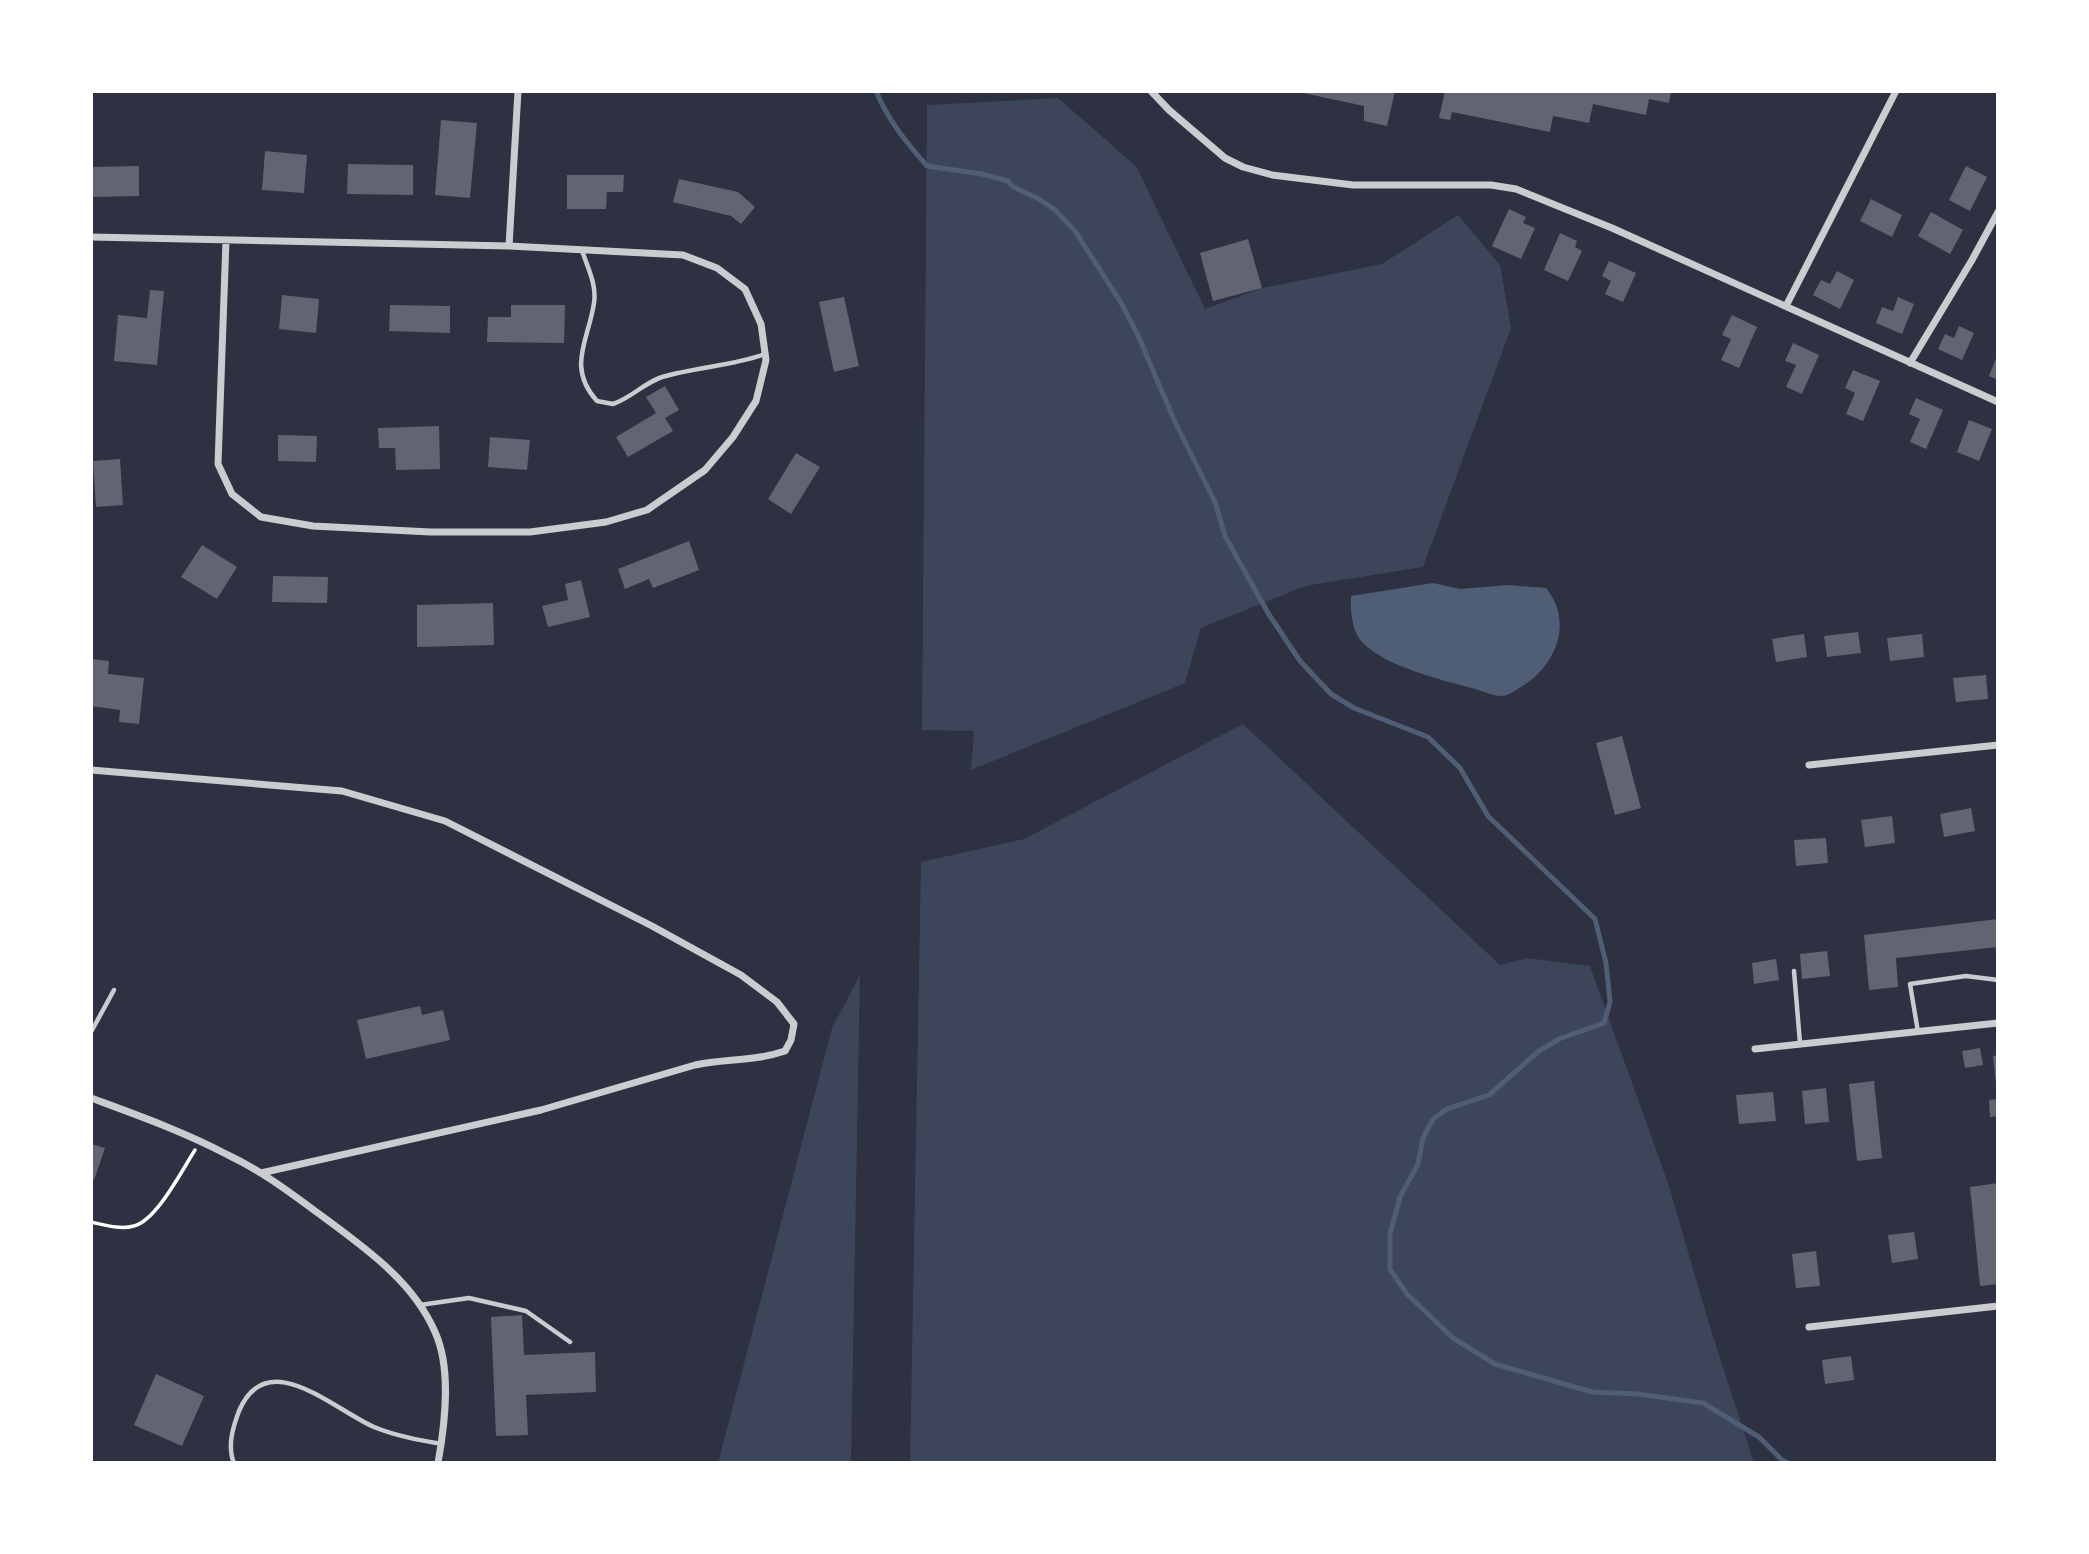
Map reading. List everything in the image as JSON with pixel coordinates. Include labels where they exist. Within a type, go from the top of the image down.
[{"type":"street","points":[[509,246],[518,91]]},
{"type":"street","points":[[1151,91],[1226,158],[1256,172],[1353,185],[1491,185],[1516,190],[1612,228],[1998,402]]},
{"type":"street","points":[[1786,306],[1896,91]]},
{"type":"street","points":[[1910,363],[1998,212]]},
{"type":"street","points":[[91,237],[509,246],[683,255],[718,268],[745,289],[761,324],[766,360],[756,401],[733,436],[705,470],[647,510],[606,522],[530,532],[430,532],[313,526],[261,517],[232,494],[218,464],[226,240]]},
{"type":"street","points":[[1809,765],[1998,745]]},
{"type":"street","points":[[91,770],[342,791],[445,821],[652,926],[741,975],[777,1002],[794,1024],[792,1040],[785,1051],[771,1056],[719,1060],[695,1065],[541,1110],[261,1173]]},
{"type":"street","points":[[1755,1049],[1998,1023]]},
{"type":"street","points":[[91,1097],[200,1142],[261,1173],[357,1242],[395,1274],[421,1305],[436,1334],[446,1383],[439,1463]]},
{"type":"street","points":[[1809,1326],[1998,1306]]},
{"type":"lane","points":[[582,249],[593,282],[594,303],[582,348],[582,372],[588,388],[600,402],[613,404],[661,377],[730,364],[765,354]]},
{"type":"lane","points":[[1794,971],[1800,1044]]},
{"type":"lane","points":[[1918,1032],[1910,984],[1966,976],[1998,980]]},
{"type":"lane","points":[[91,1032],[114,990]]},
{"type":"lane","points":[[421,1305],[469,1298],[526,1311],[570,1342]]},
{"type":"lane","points":[[234,1463],[232,1430],[251,1389],[266,1382],[284,1381],[293,1384],[374,1426],[415,1440],[442,1444]]},
{"type":"path","points":[[91,1222],[121,1228],[136,1226],[151,1216],[200,1142]]},
{"type":"shaded area","points":[[1058,98],[1136,166],[1205,309],[1262,288],[1382,264],[1458,215],[1500,265],[1511,328],[1423,567],[1305,586],[1201,628],[1185,683],[971,770],[974,731],[922,730],[927,105]]},
{"type":"shaded area","points":[[1433,583],[1460,589],[1508,585],[1546,588],[1559,615],[1560,629],[1552,655],[1544,667],[1516,690],[1498,696],[1399,665],[1372,651],[1362,642],[1352,620],[1351,596]]},
{"type":"shaded area","points":[[1243,724],[1500,965],[1527,958],[1590,966],[1668,1183],[1710,1327],[1754,1463],[910,1463],[921,862],[1024,839]]},
{"type":"shaded area","points":[[860,975],[851,1463],[718,1463],[832,1028]]},
{"type":"building","points":[[1294,91],[1395,91],[1387,126],[1364,121],[1364,106]]},
{"type":"building","points":[[1445,91],[1671,91],[1669,103],[1649,99],[1646,115],[1593,104],[1589,123],[1553,116],[1550,132],[1452,112],[1450,120],[1439,118]]},
{"type":"building","points":[[441,120],[477,123],[470,198],[435,195]]},
{"type":"building","points":[[265,151],[307,155],[304,193],[262,190]]},
{"type":"building","points":[[348,164],[413,165],[413,195],[347,194]]},
{"type":"building","points":[[139,166],[139,196],[91,197],[91,167]]},
{"type":"building","points":[[1966,166],[1987,177],[1970,211],[1949,200]]},
{"type":"building","points":[[567,175],[624,175],[623,192],[607,192],[606,209],[567,209]]},
{"type":"building","points":[[679,179],[738,192],[755,207],[741,224],[731,216],[673,202]]},
{"type":"building","points":[[1871,199],[1902,215],[1892,237],[1860,221]]},
{"type":"building","points":[[1509,209],[1526,217],[1523,223],[1535,228],[1521,259],[1492,246]]},
{"type":"building","points":[[1931,212],[1963,230],[1950,254],[1918,236]]},
{"type":"building","points":[[1560,233],[1577,241],[1575,247],[1582,251],[1568,281],[1544,270]]},
{"type":"building","points":[[1248,239],[1262,288],[1213,301],[1200,253]]},
{"type":"building","points":[[1609,261],[1636,273],[1623,302],[1605,294],[1611,281],[1602,276]]},
{"type":"building","points":[[1837,271],[1854,280],[1840,309],[1813,295],[1821,280],[1830,284]]},
{"type":"building","points":[[150,290],[164,291],[157,365],[114,361],[118,315],[147,318]]},
{"type":"building","points":[[282,295],[319,299],[316,333],[279,329]]},
{"type":"building","points":[[844,297],[859,366],[834,372],[819,302]]},
{"type":"building","points":[[1898,297],[1914,304],[1902,334],[1876,323],[1882,307],[1893,311]]},
{"type":"building","points":[[390,305],[450,306],[450,333],[389,331]]},
{"type":"building","points":[[511,305],[565,305],[564,343],[487,342],[488,317],[511,317]]},
{"type":"building","points":[[1732,315],[1757,327],[1739,368],[1721,360],[1731,339],[1722,335]]},
{"type":"building","points":[[1959,326],[1974,333],[1962,360],[1938,349],[1945,334],[1954,338]]},
{"type":"building","points":[[1793,343],[1819,355],[1802,394],[1786,387],[1796,365],[1785,361]]},
{"type":"building","points":[[1998,353],[1998,380],[1989,376]]},
{"type":"building","points":[[1853,370],[1880,381],[1863,421],[1846,414],[1855,393],[1845,388]]},
{"type":"building","points":[[665,386],[679,410],[665,418],[673,431],[628,457],[616,437],[656,413],[646,397]]},
{"type":"building","points":[[1916,398],[1943,410],[1926,449],[1910,442],[1920,419],[1909,414]]},
{"type":"building","points":[[1969,420],[1992,429],[1979,461],[1957,452]]},
{"type":"building","points":[[439,426],[440,469],[396,470],[395,448],[379,448],[378,428]]},
{"type":"building","points":[[278,435],[317,436],[316,462],[278,461]]},
{"type":"building","points":[[490,437],[530,440],[527,470],[488,467]]},
{"type":"building","points":[[796,453],[820,467],[791,514],[768,499]]},
{"type":"building","points":[[120,459],[123,505],[96,507],[93,461]]},
{"type":"building","points":[[689,541],[699,570],[653,588],[649,579],[625,589],[618,569]]},
{"type":"building","points":[[202,545],[237,567],[217,599],[181,577]]},
{"type":"building","points":[[273,576],[328,577],[327,603],[272,602]]},
{"type":"building","points":[[581,580],[590,617],[548,627],[542,606],[568,600],[565,584]]},
{"type":"building","points":[[493,603],[494,645],[417,647],[417,605]]},
{"type":"building","points":[[1858,632],[1861,653],[1827,657],[1824,636]]},
{"type":"building","points":[[1804,634],[1807,657],[1776,662],[1772,639]]},
{"type":"building","points":[[1922,634],[1924,657],[1890,661],[1887,638]]},
{"type":"building","points":[[93,659],[109,661],[108,674],[144,678],[139,724],[119,722],[120,710],[91,706]]},
{"type":"building","points":[[1986,675],[1988,699],[1956,702],[1953,678]]},
{"type":"building","points":[[1622,736],[1641,808],[1615,815],[1596,743]]},
{"type":"building","points":[[1971,808],[1975,831],[1944,837],[1940,814]]},
{"type":"building","points":[[1892,816],[1895,843],[1865,847],[1861,820]]},
{"type":"building","points":[[1826,838],[1828,863],[1796,866],[1794,840]]},
{"type":"building","points":[[1998,919],[1998,947],[1896,958],[1898,987],[1869,990],[1864,935]]},
{"type":"building","points":[[1827,951],[1830,976],[1802,979],[1800,954]]},
{"type":"building","points":[[1776,959],[1779,980],[1754,984],[1752,963]]},
{"type":"building","points":[[420,1006],[422,1015],[443,1010],[450,1040],[366,1059],[357,1020]]},
{"type":"building","points":[[1980,1048],[1983,1065],[1965,1068],[1962,1051]]},
{"type":"building","points":[[1998,1055],[1998,1084],[1996,1084],[1993,1056]]},
{"type":"building","points":[[1874,1081],[1882,1158],[1857,1161],[1849,1084]]},
{"type":"building","points":[[1826,1088],[1829,1122],[1805,1124],[1802,1091]]},
{"type":"building","points":[[1773,1092],[1776,1121],[1739,1124],[1736,1095]]},
{"type":"building","points":[[1998,1099],[1998,1116],[1990,1117],[1989,1100]]},
{"type":"building","points":[[91,1144],[105,1148],[94,1180],[91,1179]]},
{"type":"building","points":[[1998,1183],[1998,1284],[1980,1286],[1970,1187]]},
{"type":"building","points":[[1914,1232],[1918,1259],[1892,1263],[1888,1235]]},
{"type":"building","points":[[1816,1251],[1820,1286],[1796,1288],[1792,1254]]},
{"type":"building","points":[[522,1315],[524,1355],[595,1352],[596,1392],[526,1395],[528,1435],[496,1436],[491,1317]]},
{"type":"building","points":[[1851,1356],[1854,1380],[1825,1384],[1822,1360]]},
{"type":"building","points":[[156,1374],[204,1396],[182,1446],[134,1425]]},
{"type":"waterway","points":[[876,91],[898,130],[927,166],[982,174],[1008,181],[1013,187],[1054,209],[1075,231],[1137,333],[1175,422],[1215,502],[1225,536],[1268,613],[1300,661],[1331,694],[1354,708],[1428,737],[1460,768],[1488,816],[1595,919],[1606,963],[1610,1002],[1604,1023],[1559,1039],[1539,1051],[1489,1095],[1447,1109],[1433,1119],[1423,1138],[1418,1164],[1400,1197],[1390,1234],[1390,1269],[1407,1294],[1453,1338],[1495,1364],[1592,1392],[1638,1394],[1703,1403],[1759,1437],[1788,1463]]}]
